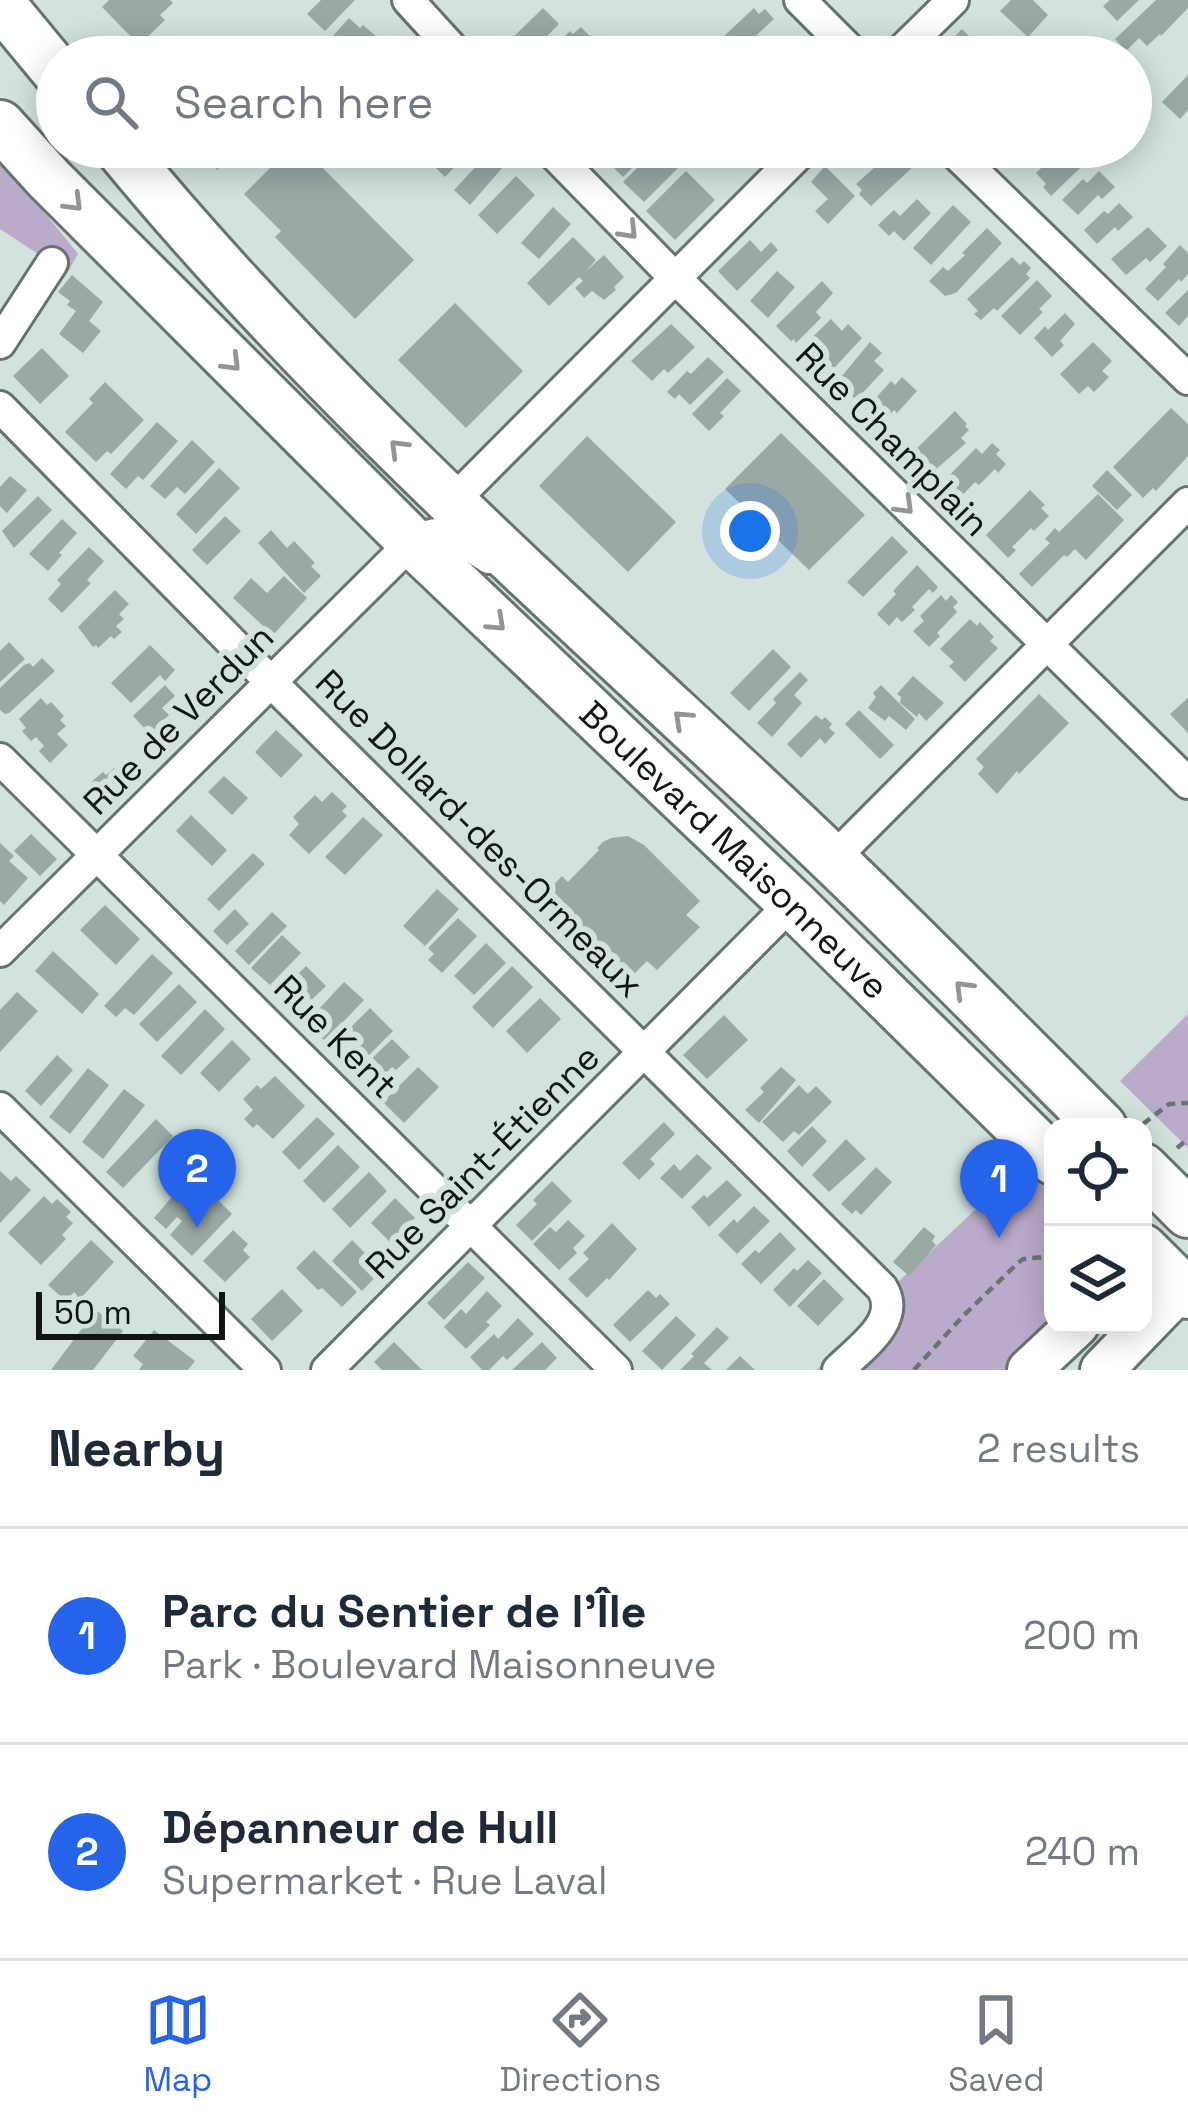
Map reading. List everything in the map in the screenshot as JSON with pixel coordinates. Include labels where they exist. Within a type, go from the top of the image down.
[{"type":"main road","points":[[0,3],[36,47]]},
{"type":"main road","name":"Boulevard Maisonneuve","points":[[0,125],[36,164]]},
{"type":"main road","name":"Boulevard Maisonneuve","points":[[40,168],[412,542],[792,903],[1044,1151]]},
{"type":"main road","name":"Boulevard Maisonneuve","points":[[135,168],[264,313],[541,590],[1113,1118]]},
{"type":"main road","name":"Boulevard Maisonneuve","points":[[1152,1160],[1188,1213]]},
{"type":"main road","points":[[1102,1370],[1165,1270],[1188,1213]]},
{"type":"main road","points":[[1029,1370],[1067,1334]]},
{"type":"street","points":[[408,0],[441,36]]},
{"type":"street","points":[[800,0],[836,36]]},
{"type":"street","points":[[916,36],[952,0]]},
{"type":"street","name":"Rue Champlain","points":[[568,168],[1188,783]]},
{"type":"street","points":[[452,502],[785,168]]},
{"type":"street","points":[[971,168],[1188,379]]},
{"type":"street","points":[[0,343],[52,263]]},
{"type":"street","name":"Rue Dollard-des-Ormeaux","points":[[0,407],[882,1288],[889,1299],[886,1320],[838,1370]]},
{"type":"street","points":[[833,860],[1188,502]]},
{"type":"street","name":"Boulevard Maisonneuve","points":[[412,542],[430,533],[451,536],[541,590]]},
{"type":"street","name":"Rue de Verdun","points":[[0,951],[412,542]]},
{"type":"street","name":"Rue Kent","points":[[0,759],[616,1370]]},
{"type":"street","name":"Rue Saint-Étienne","points":[[327,1370],[792,903]]},
{"type":"street","points":[[0,1108],[265,1370]]},
{"type":"path","points":[[1152,1127],[1169,1104],[1188,1103]]},
{"type":"path","points":[[1152,1142],[1188,1139]]},
{"type":"path","points":[[914,1370],[1018,1263],[1044,1257]]},
{"type":"shaded area","points":[[0,157],[78,254],[67,273],[0,229]]},
{"type":"shaded area","points":[[1188,1014],[1188,1148],[1120,1081]]},
{"type":"shaded area","points":[[1032,1157],[1044,1169],[1044,1334],[1010,1370],[817,1370],[854,1334],[869,1309]]},
{"type":"building","points":[[109,0],[173,3],[160,15],[165,20],[148,36],[130,36],[102,7]]},
{"type":"building","points":[[321,0],[355,0],[325,31],[307,14]]},
{"type":"building","points":[[1011,0],[1033,0],[1048,15],[1027,36],[1000,11]]},
{"type":"building","points":[[1110,0],[1139,0],[1117,21],[1103,6]]},
{"type":"building","points":[[1156,0],[1188,0],[1188,8],[1152,41],[1152,36],[1118,36]]},
{"type":"building","points":[[543,8],[559,24],[547,36],[514,36]]},
{"type":"building","points":[[754,8],[759,14],[765,9],[774,19],[756,36],[724,36]]},
{"type":"building","points":[[349,18],[376,36],[333,36]]},
{"type":"building","points":[[581,27],[589,36],[565,36],[570,31],[573,34]]},
{"type":"building","points":[[1188,75],[1188,110],[1180,119],[1162,102]]},
{"type":"building","points":[[270,168],[323,168],[414,260],[355,319],[275,237],[281,231],[244,194]]},
{"type":"building","points":[[474,168],[502,168],[470,205],[454,190]]},
{"type":"building","points":[[637,168],[678,168],[644,202],[623,182]]},
{"type":"building","points":[[827,168],[855,196],[828,224],[815,211],[828,199],[811,182]]},
{"type":"building","points":[[874,168],[912,168],[871,206],[856,184]]},
{"type":"building","points":[[1041,168],[1080,168],[1051,196],[1036,173]]},
{"type":"building","points":[[686,171],[715,200],[675,240],[646,211]]},
{"type":"building","points":[[1099,171],[1115,187],[1102,199],[1098,195],[1078,215],[1062,200]]},
{"type":"building","points":[[516,176],[535,195],[497,234],[478,215]]},
{"type":"building","points":[[917,199],[931,213],[904,241],[894,231],[889,236],[878,225],[894,210],[900,216]]},
{"type":"building","points":[[1119,203],[1133,217],[1097,244],[1084,230]]},
{"type":"building","points":[[953,205],[971,222],[931,265],[913,248]]},
{"type":"building","points":[[553,207],[571,224],[539,259],[521,243]]},
{"type":"building","points":[[1148,227],[1167,246],[1126,275],[1111,259]]},
{"type":"building","points":[[987,228],[1002,243],[956,293],[945,296],[929,281],[943,267],[948,271]]},
{"type":"building","points":[[573,237],[596,260],[585,272],[604,255],[624,277],[604,300],[592,291],[584,298],[575,288],[583,281],[579,277],[549,306],[527,283]]},
{"type":"building","points":[[750,240],[761,252],[771,242],[778,250],[737,291],[718,271]]},
{"type":"building","points":[[1180,245],[1188,253],[1188,274],[1158,301],[1145,289]]},
{"type":"building","points":[[1012,257],[1031,268],[1026,274],[1030,278],[981,320],[967,299]]},
{"type":"building","points":[[777,271],[795,287],[768,318],[750,301]]},
{"type":"building","points":[[72,275],[103,302],[89,321],[101,331],[83,353],[59,334],[76,311],[58,292]]},
{"type":"building","points":[[1037,280],[1052,296],[1020,335],[1001,316]]},
{"type":"building","points":[[822,281],[833,293],[816,312],[821,318],[796,343],[791,341],[776,326]]},
{"type":"building","points":[[1188,290],[1188,316],[1179,326],[1165,313]]},
{"type":"building","points":[[455,303],[523,371],[466,428],[398,360]]},
{"type":"building","points":[[1065,313],[1075,324],[1052,357],[1034,338]]},
{"type":"building","points":[[831,319],[842,331],[848,324],[862,338],[824,379],[803,365],[807,361],[797,352]]},
{"type":"building","points":[[671,324],[695,347],[668,373],[664,369],[652,381],[631,361]]},
{"type":"building","points":[[870,342],[882,353],[874,361],[884,370],[856,400],[837,382]]},
{"type":"building","points":[[1093,342],[1112,361],[1102,371],[1109,377],[1094,392],[1088,386],[1079,394],[1060,374]]},
{"type":"building","points":[[42,348],[69,376],[40,404],[13,376]]},
{"type":"building","points":[[708,357],[724,372],[690,405],[679,394],[675,399],[667,392],[687,371],[691,374]]},
{"type":"building","points":[[902,377],[917,391],[878,428],[865,410],[891,381],[895,385]]},
{"type":"building","points":[[727,378],[741,391],[709,431],[692,414]]},
{"type":"building","points":[[105,382],[144,420],[111,454],[107,451],[96,462],[65,432],[93,403],[89,399]]},
{"type":"building","points":[[1171,408],[1188,424],[1188,456],[1156,491],[1153,488],[1143,498],[1113,467]]},
{"type":"building","points":[[955,411],[967,424],[969,430],[961,438],[966,443],[926,478],[907,458]]},
{"type":"building","points":[[157,422],[178,441],[143,480],[138,476],[126,489],[110,474]]},
{"type":"building","points":[[781,433],[865,515],[809,570],[725,489]]},
{"type":"building","points":[[587,436],[676,522],[628,572],[539,486]]},
{"type":"building","points":[[192,440],[215,462],[185,494],[177,487],[165,499],[150,486]]},
{"type":"building","points":[[992,443],[1006,464],[979,485],[975,482],[951,507],[935,490],[976,448],[982,454]]},
{"type":"building","points":[[219,468],[240,488],[196,534],[176,514]]},
{"type":"building","points":[[1107,470],[1132,495],[1117,510],[1092,486]]},
{"type":"building","points":[[10,476],[27,490],[7,513],[0,506],[0,487]]},
{"type":"building","points":[[1030,490],[1049,516],[1012,547],[1016,550],[1008,558],[986,535]]},
{"type":"building","points":[[1098,494],[1124,520],[1086,560],[1075,549],[1032,587],[1019,574],[1050,543],[1045,539],[1055,528],[1059,532]]},
{"type":"building","points":[[38,496],[52,510],[14,548],[2,531]]},
{"type":"building","points":[[225,516],[241,531],[207,565],[192,550]]},
{"type":"building","points":[[62,519],[77,533],[48,571],[29,554]]},
{"type":"building","points":[[271,530],[287,548],[294,541],[315,563],[311,566],[321,576],[304,593],[258,543]]},
{"type":"building","points":[[892,536],[908,552],[863,597],[847,582]]},
{"type":"building","points":[[89,547],[104,561],[87,580],[91,583],[62,613],[48,599],[61,584],[57,580]]},
{"type":"building","points":[[917,565],[938,587],[933,593],[929,589],[902,622],[897,617],[889,626],[877,614]]},
{"type":"building","points":[[284,576],[307,598],[273,635],[233,598],[251,578],[267,593]]},
{"type":"building","points":[[115,590],[129,604],[116,626],[122,632],[93,647],[78,627]]},
{"type":"building","points":[[941,595],[946,601],[951,595],[958,602],[953,607],[957,612],[929,647],[913,631],[924,621],[920,616]]},
{"type":"building","points":[[970,619],[977,626],[980,622],[998,648],[965,682],[940,649]]},
{"type":"building","points":[[9,642],[25,659],[0,682],[0,651]]},
{"type":"building","points":[[150,645],[175,670],[165,681],[160,675],[131,703],[111,683]]},
{"type":"building","points":[[773,649],[791,667],[749,711],[730,693]]},
{"type":"building","points":[[42,658],[55,671],[5,714],[0,710],[0,688],[24,665],[33,667]]},
{"type":"building","points":[[800,672],[808,680],[794,695],[802,703],[772,737],[757,723]]},
{"type":"building","points":[[913,676],[944,703],[926,721],[900,703],[897,694]]},
{"type":"building","points":[[165,685],[175,696],[162,708],[178,733],[163,748],[133,716]]},
{"type":"building","points":[[881,685],[915,719],[906,730],[868,708]]},
{"type":"building","points":[[1039,694],[1069,723],[997,794],[978,774],[984,767],[976,759]]},
{"type":"building","points":[[41,698],[64,716],[60,720],[66,726],[57,734],[68,745],[50,763],[39,751],[44,746],[36,737],[31,741],[19,719]]},
{"type":"building","points":[[1188,698],[1188,733],[1170,714]]},
{"type":"building","points":[[859,710],[894,745],[880,759],[845,724]]},
{"type":"building","points":[[816,715],[825,717],[835,733],[825,744],[820,738],[801,758],[787,744]]},
{"type":"building","points":[[276,730],[303,755],[281,778],[255,752]]},
{"type":"building","points":[[114,768],[132,787],[102,809],[86,793],[93,786],[90,783]]},
{"type":"building","points":[[224,776],[248,798],[232,815],[208,792]]},
{"type":"building","points":[[332,792],[347,806],[342,811],[347,816],[309,854],[289,835],[299,824],[293,817],[315,795],[322,802]]},
{"type":"building","points":[[191,815],[227,850],[212,866],[176,831]]},
{"type":"building","points":[[363,817],[383,835],[345,875],[325,857]]},
{"type":"building","points":[[31,834],[57,859],[40,876],[14,851]]},
{"type":"building","points":[[628,836],[644,845],[700,901],[686,915],[700,927],[657,970],[647,961],[624,984],[538,901],[562,876],[568,882],[603,842]]},
{"type":"building","points":[[0,843],[14,856],[9,861],[28,878],[4,905],[0,901]]},
{"type":"building","points":[[253,853],[265,864],[219,911],[207,899]]},
{"type":"building","points":[[437,889],[459,909],[425,946],[403,926]]},
{"type":"building","points":[[105,905],[140,939],[116,965],[80,930]]},
{"type":"building","points":[[235,909],[249,924],[227,945],[213,931]]},
{"type":"building","points":[[272,912],[287,926],[249,965],[235,951]]},
{"type":"building","points":[[458,918],[477,936],[442,973],[428,960],[434,954],[428,948]]},
{"type":"building","points":[[282,935],[301,953],[270,985],[251,968]]},
{"type":"building","points":[[486,943],[506,963],[474,995],[454,976]]},
{"type":"building","points":[[53,951],[99,994],[82,1014],[35,971]]},
{"type":"building","points":[[152,954],[173,973],[134,1015],[125,1008],[116,1017],[104,1006]]},
{"type":"building","points":[[306,966],[326,986],[298,1013],[278,994]]},
{"type":"building","points":[[512,966],[533,987],[493,1028],[472,1007]]},
{"type":"building","points":[[344,982],[364,1000],[325,1041],[306,1023]]},
{"type":"building","points":[[179,984],[197,1002],[157,1042],[139,1024]]},
{"type":"building","points":[[17,992],[38,1011],[0,1052],[0,1010]]},
{"type":"building","points":[[540,998],[561,1019],[527,1053],[506,1031]]},
{"type":"building","points":[[370,1008],[393,1031],[359,1065],[336,1042]]},
{"type":"building","points":[[205,1009],[225,1029],[181,1075],[161,1056]]},
{"type":"building","points":[[724,1015],[748,1040],[707,1079],[683,1055]]},
{"type":"building","points":[[392,1039],[410,1057],[370,1088],[356,1074]]},
{"type":"building","points":[[232,1040],[251,1059],[219,1092],[200,1073]]},
{"type":"building","points":[[57,1055],[73,1070],[41,1106],[25,1091]]},
{"type":"building","points":[[418,1067],[439,1087],[404,1123],[383,1102]]},
{"type":"building","points":[[781,1067],[796,1080],[759,1123],[745,1110]]},
{"type":"building","points":[[88,1068],[109,1085],[70,1134],[49,1117]]},
{"type":"building","points":[[275,1076],[305,1106],[273,1139],[244,1119],[253,1110],[243,1099]]},
{"type":"building","points":[[799,1085],[808,1094],[816,1086],[832,1102],[799,1135],[794,1131],[783,1142],[762,1122]]},
{"type":"building","points":[[124,1089],[145,1105],[103,1159],[82,1142]]},
{"type":"building","points":[[317,1117],[335,1134],[299,1170],[282,1152]]},
{"type":"building","points":[[156,1119],[173,1136],[123,1188],[106,1172]]},
{"type":"building","points":[[664,1122],[675,1134],[650,1159],[655,1164],[639,1180],[622,1163]]},
{"type":"building","points":[[812,1126],[827,1141],[802,1167],[787,1151]]},
{"type":"building","points":[[846,1139],[866,1159],[829,1192],[812,1175]]},
{"type":"building","points":[[338,1145],[360,1167],[324,1203],[303,1181]]},
{"type":"building","points":[[697,1154],[712,1168],[682,1199],[660,1178],[674,1164],[680,1171]]},
{"type":"building","points":[[876,1167],[892,1182],[861,1215],[856,1210],[852,1214],[841,1204]]},
{"type":"building","points":[[0,1171],[11,1181],[16,1176],[31,1190],[0,1223]]},
{"type":"building","points":[[369,1172],[387,1191],[350,1228],[332,1209]]},
{"type":"building","points":[[727,1180],[742,1195],[709,1227],[691,1207]]},
{"type":"building","points":[[552,1181],[572,1201],[532,1241],[516,1225]]},
{"type":"building","points":[[176,1192],[195,1208],[210,1192],[232,1214],[192,1256],[170,1235],[182,1221],[177,1217],[166,1229],[154,1218]]},
{"type":"building","points":[[44,1196],[52,1204],[57,1199],[71,1212],[66,1217],[73,1223],[62,1235],[66,1239],[41,1265],[8,1233]]},
{"type":"building","points":[[395,1198],[415,1218],[402,1231],[407,1236],[396,1248],[371,1223]]},
{"type":"building","points":[[754,1206],[770,1221],[737,1254],[718,1235]]},
{"type":"building","points":[[568,1220],[585,1236],[573,1248],[577,1253],[559,1270],[533,1244],[550,1227],[556,1232]]},
{"type":"building","points":[[612,1223],[637,1249],[587,1298],[568,1279],[589,1259],[583,1253]]},
{"type":"building","points":[[924,1227],[935,1236],[936,1245],[909,1276],[893,1262]]},
{"type":"building","points":[[233,1230],[248,1244],[243,1250],[250,1257],[225,1282],[203,1261]]},
{"type":"building","points":[[780,1232],[796,1249],[761,1284],[741,1264]]},
{"type":"building","points":[[91,1240],[114,1262],[80,1299],[74,1292],[66,1301],[48,1285]]},
{"type":"building","points":[[352,1240],[382,1270],[362,1291],[332,1261]]},
{"type":"building","points":[[314,1250],[357,1292],[342,1307],[296,1268]]},
{"type":"building","points":[[808,1260],[822,1273],[790,1307],[773,1290]]},
{"type":"building","points":[[468,1262],[485,1278],[444,1320],[427,1303]]},
{"type":"building","points":[[824,1279],[844,1299],[818,1326],[797,1306]]},
{"type":"building","points":[[282,1289],[303,1311],[272,1341],[251,1319]]},
{"type":"building","points":[[648,1290],[670,1304],[630,1342],[613,1325]]},
{"type":"building","points":[[487,1291],[502,1306],[466,1349],[444,1327],[461,1309],[466,1314]]},
{"type":"building","points":[[96,1310],[123,1331],[93,1370],[51,1370]]},
{"type":"building","points":[[676,1316],[696,1335],[662,1370],[642,1351]]},
{"type":"building","points":[[518,1318],[534,1334],[507,1360],[503,1356],[489,1370],[482,1370],[470,1357],[494,1334],[498,1339]]},
{"type":"building","points":[[717,1327],[729,1338],[704,1363],[712,1370],[680,1370],[694,1356],[691,1354]]},
{"type":"building","points":[[154,1330],[195,1361],[188,1370],[139,1370],[143,1364],[133,1356]]},
{"type":"building","points":[[394,1342],[422,1370],[382,1370],[374,1362]]},
{"type":"building","points":[[542,1342],[557,1358],[545,1370],[512,1370]]},
{"type":"building","points":[[740,1356],[755,1370],[726,1370]]},
{"type":"place","name":"Dépanneur de Hull","points":[[197,1228]]},
{"type":"place","name":"Parc du Sentier de l'Île","points":[[999,1238]]}]
